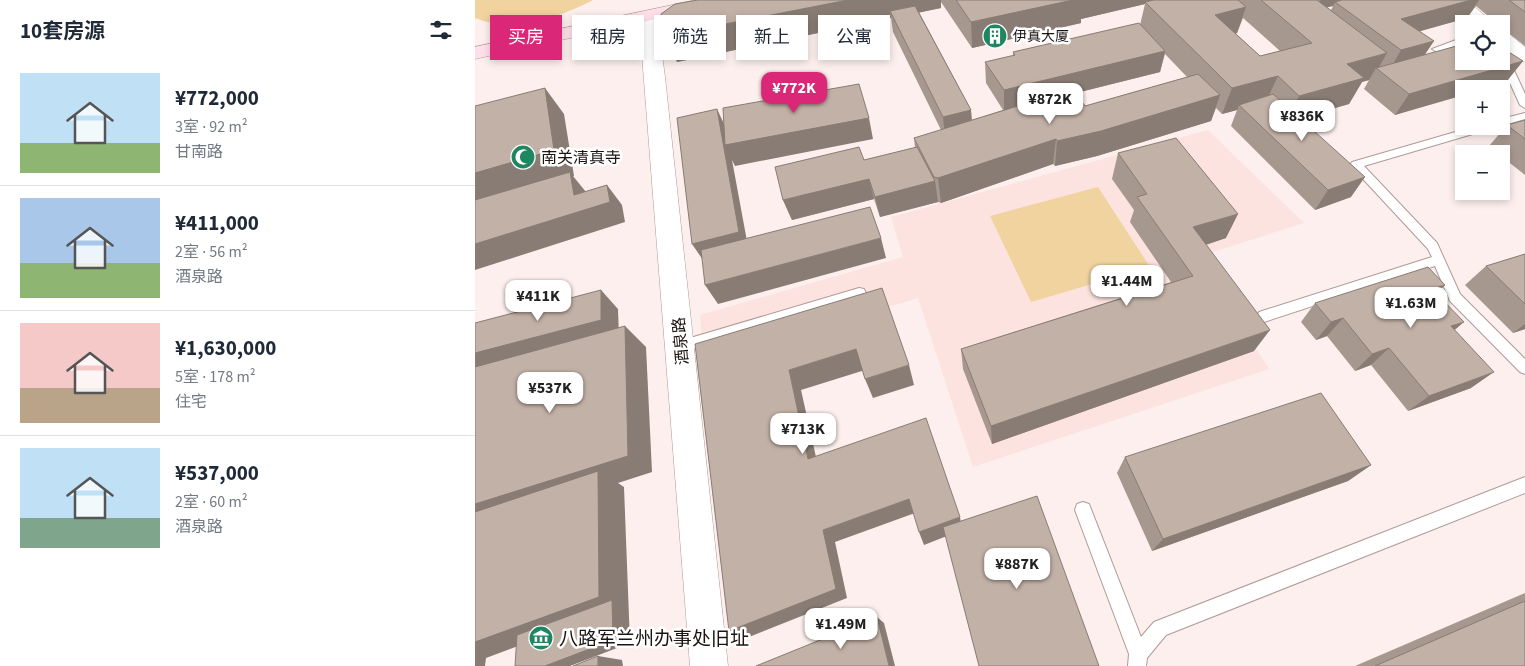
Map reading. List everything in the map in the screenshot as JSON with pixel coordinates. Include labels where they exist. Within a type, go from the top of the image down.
[{"type":"street","points":[[475,53],[648,17],[700,2],[719,0]]},
{"type":"street","points":[[1456,0],[1474,15]]},
{"type":"street","points":[[648,17],[683,18],[738,7]]},
{"type":"street","name":"酒泉路","points":[[648,17],[709,666]]},
{"type":"street","points":[[1510,44],[1525,56]]},
{"type":"lane","points":[[1437,49],[1455,43]]},
{"type":"lane","points":[[1509,70],[1525,105]]},
{"type":"lane","points":[[1510,120],[1525,116]]},
{"type":"lane","points":[[1458,135],[1356,165],[1433,246],[1455,297],[1525,368]]},
{"type":"lane","points":[[1264,316],[1439,260]]},
{"type":"lane","points":[[680,347],[859,293]]},
{"type":"lane","points":[[1137,660],[1161,628],[1525,485]]},
{"type":"lane","points":[[1083,510],[1137,660]]},
{"type":"shaded area","points":[[475,0],[593,0],[559,15],[490,15],[490,23],[475,18]]},
{"type":"shaded area","points":[[1208,130],[1304,223],[1197,257],[1269,369],[973,467],[918,298],[704,363],[700,315],[903,257],[891,217]]},
{"type":"shaded area","points":[[1098,187],[1150,267],[1031,302],[990,216]]},
{"type":"building","points":[[698,0],[848,0],[771,15],[736,15],[736,22],[726,24],[726,15],[661,15],[675,4]]},
{"type":"building","points":[[956,0],[1073,0],[971,22]]},
{"type":"building","points":[[1154,0],[1238,0],[1246,7],[1215,15],[1260,56],[1312,43],[1261,0],[1317,0],[1387,53],[1347,64],[1364,78],[1299,96],[1278,76],[1232,88],[1145,2]]},
{"type":"building","points":[[1342,0],[1471,0],[1401,19],[1434,41],[1401,50],[1335,2]]},
{"type":"building","points":[[1509,0],[1525,0],[1525,12]]},
{"type":"building","points":[[915,6],[971,110],[943,117],[890,11]]},
{"type":"building","points":[[1139,23],[1165,51],[1004,90],[985,62],[1015,55],[1013,52]]},
{"type":"building","points":[[1455,46],[1455,70],[1492,70],[1409,94],[1376,68]]},
{"type":"building","points":[[1510,53],[1523,61],[1510,65]]},
{"type":"building","points":[[1198,74],[1220,95],[1101,131],[1057,141],[1056,139],[938,178],[934,177],[914,138],[1034,101],[1041,109],[1080,99],[1085,106]]},
{"type":"building","points":[[859,84],[869,118],[725,145],[723,108]]},
{"type":"building","points":[[545,88],[554,150],[475,173],[475,106]]},
{"type":"building","points":[[1273,94],[1365,177],[1328,190],[1239,105]]},
{"type":"building","points":[[717,109],[739,232],[692,244],[677,118]]},
{"type":"building","points":[[1525,120],[1525,139],[1510,127],[1510,124]]},
{"type":"building","points":[[1176,138],[1238,214],[1193,227],[1270,330],[991,426],[961,349],[1193,276],[1137,197],[1147,194],[1118,153]]},
{"type":"building","points":[[859,147],[864,160],[917,147],[935,181],[875,197],[869,179],[783,200],[775,167]]},
{"type":"building","points":[[570,172],[574,195],[607,185],[610,202],[475,244],[475,200]]},
{"type":"building","points":[[870,207],[881,238],[705,285],[701,250]]},
{"type":"building","points":[[1525,254],[1525,304],[1486,266]]},
{"type":"building","points":[[1428,267],[1445,285],[1432,289],[1464,322],[1451,326],[1494,372],[1429,396],[1389,348],[1372,354],[1343,318],[1331,322],[1315,303]]},
{"type":"building","points":[[882,288],[909,365],[865,379],[856,349],[789,370],[808,459],[926,418],[960,517],[919,532],[909,499],[823,530],[836,589],[729,631],[695,344]]},
{"type":"building","points":[[601,290],[601,320],[475,353],[475,323]]},
{"type":"building","points":[[625,326],[628,456],[475,504],[475,367]]},
{"type":"building","points":[[1321,393],[1371,465],[1163,539],[1125,457]]},
{"type":"building","points":[[598,471],[599,597],[475,642],[475,512]]},
{"type":"building","points":[[1037,496],[1099,666],[979,666],[943,527]]},
{"type":"building","points":[[612,600],[613,640],[545,666],[515,666],[517,635]]},
{"type":"building","points":[[1525,601],[1525,666],[1375,666]]},
{"type":"building","points":[[877,617],[889,666],[756,666]]},
{"type":"building","points":[[598,656],[598,666],[573,666]]},
{"type":"place","name":"伊真大厦","points":[[995,36]]},
{"type":"place","name":"南关清真寺","points":[[523,157]]},
{"type":"place","name":"八路军兰州办事处旧址","points":[[541,638]]}]
